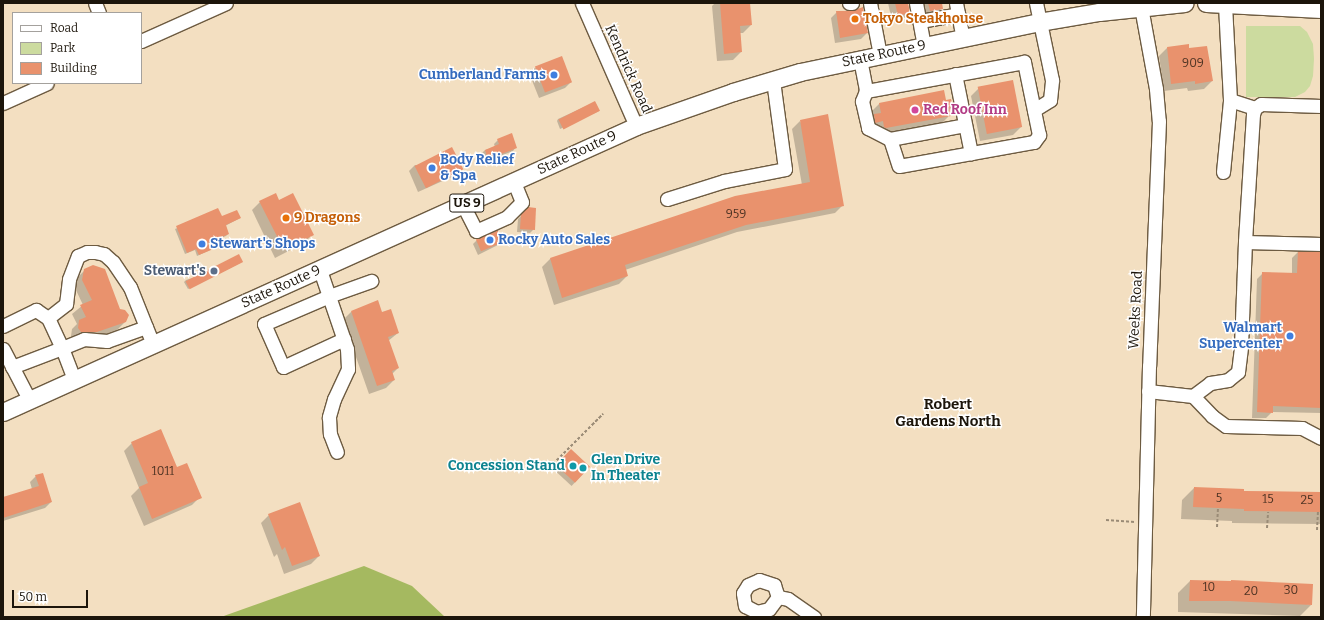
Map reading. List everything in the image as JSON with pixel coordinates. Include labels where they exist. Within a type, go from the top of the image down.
[{"type":"main road","name":"State Route 9","points":[[3,412],[636,126],[733,92],[773,80],[860,59],[1039,22],[1141,7],[1185,3]]},
{"type":"main road","points":[[1206,3],[1321,9]]},
{"type":"street","points":[[142,41],[226,3]]},
{"type":"street","name":"Kendrick Road","points":[[582,3],[636,126]]},
{"type":"street","points":[[870,3],[880,55]]},
{"type":"street","points":[[916,3],[924,46]]},
{"type":"street","points":[[1034,110],[1050,100],[1052,80],[1036,3]]},
{"type":"street","points":[[1223,172],[1230,100],[1225,3]]},
{"type":"street","name":"Weeks Road","points":[[1141,7],[1156,89],[1159,121],[1148,391],[1143,617]]},
{"type":"street","points":[[920,21],[957,8],[963,38]]},
{"type":"street","points":[[860,59],[866,91],[862,101],[868,128],[890,139],[965,124]]},
{"type":"street","points":[[866,91],[1024,62],[1039,135],[1034,142],[899,166],[890,139]]},
{"type":"street","points":[[955,74],[971,153]]},
{"type":"street","points":[[667,199],[724,181],[785,169],[773,80]]},
{"type":"street","points":[[3,103],[45,84]]},
{"type":"street","points":[[1230,100],[1255,108]]},
{"type":"street","points":[[1193,396],[1210,383],[1228,380],[1238,372],[1241,346],[1245,242],[1253,114],[1255,108],[1261,104],[1321,106]]},
{"type":"street","points":[[463,205],[476,231],[507,217],[522,202],[514,182]]},
{"type":"street","points":[[1245,242],[1321,244]]},
{"type":"street","points":[[48,318],[66,304],[68,279],[78,256],[87,252],[104,254],[113,262],[130,287],[153,344]]},
{"type":"street","points":[[320,270],[348,349],[348,369],[334,399],[329,417],[330,434],[338,452]]},
{"type":"street","points":[[344,339],[282,367],[264,324],[329,296],[372,281]]},
{"type":"street","points":[[3,326],[36,310],[48,318],[74,379]]},
{"type":"street","points":[[12,367],[84,339],[107,341],[146,327]]},
{"type":"street","points":[[3,349],[29,399]]},
{"type":"street","points":[[1148,391],[1193,396],[1212,416],[1226,426],[1302,428],[1321,438]]},
{"type":"street","points":[[778,597],[788,598],[814,617]]},
{"type":"path","points":[[553,464],[603,414]]},
{"type":"path","points":[[1217,526],[1218,508]]},
{"type":"path","points":[[1267,528],[1268,512]]},
{"type":"path","points":[[1317,530],[1318,512]]},
{"type":"path","points":[[1106,520],[1146,523]]},
{"type":"green space","points":[[1246,26],[1300,26],[1307,32],[1313,44],[1314,59],[1313,76],[1310,86],[1305,92],[1295,97],[1246,97]]},
{"type":"green space","points":[[364,566],[412,586],[445,617],[221,617]]},
{"type":"building","points":[[720,3],[750,3],[752,25],[740,26],[742,52],[724,54]]},
{"type":"building","points":[[895,3],[908,3],[910,13],[898,16]]},
{"type":"building","points":[[928,3],[942,3],[943,9],[930,11]]},
{"type":"building","points":[[863,7],[868,33],[840,38],[836,11],[852,11]]},
{"type":"building","points":[[1189,44],[1189,48],[1207,46],[1213,81],[1195,84],[1195,81],[1171,84],[1167,47]]},
{"type":"building","points":[[562,56],[572,82],[545,93],[535,66]]},
{"type":"building","points":[[1013,80],[1022,127],[987,134],[978,87]]},
{"type":"building","name":"Red Roof Inn","points":[[944,90],[946,100],[951,99],[953,107],[949,108],[951,116],[886,128],[884,127],[883,121],[875,123],[874,114],[881,113],[879,103]]},
{"type":"building","name":"Cumberland Farms","points":[[595,101],[600,111],[563,129],[558,120]]},
{"type":"building","points":[[828,114],[844,206],[746,225],[625,265],[628,276],[562,298],[550,258],[735,196],[810,182],[800,120]]},
{"type":"building","points":[[512,133],[517,148],[488,159],[485,150],[499,144],[497,139]]},
{"type":"building","points":[[452,147],[463,169],[426,188],[415,166]]},
{"type":"building","name":"9 Dragons","points":[[276,193],[279,200],[293,193],[314,235],[284,250],[259,201]]},
{"type":"building","points":[[528,207],[536,208],[535,230],[520,229],[521,214]]},
{"type":"building","points":[[218,208],[222,216],[237,210],[241,218],[226,225],[229,234],[208,243],[211,250],[199,255],[196,249],[187,253],[176,226]]},
{"type":"building","points":[[498,230],[503,242],[481,251],[476,239]]},
{"type":"building","name":"Walmart Supercenter","points":[[1298,251],[1321,252],[1321,408],[1273,406],[1273,413],[1257,412],[1262,272],[1297,273]]},
{"type":"building","name":"Stewart's","points":[[239,254],[243,262],[190,289],[186,281]]},
{"type":"building","points":[[93,265],[105,269],[120,309],[125,310],[129,315],[126,322],[97,332],[81,332],[78,328],[79,320],[86,317],[80,305],[92,300],[82,280],[84,269]]},
{"type":"building","points":[[378,300],[382,312],[391,309],[399,333],[388,337],[399,368],[392,371],[395,380],[377,386],[351,311]]},
{"type":"building","points":[[161,429],[177,467],[187,463],[202,498],[152,519],[139,487],[148,483],[131,442]]},
{"type":"building","name":"Concession Stand","points":[[571,449],[590,467],[575,483],[556,465]]},
{"type":"building","points":[[43,473],[52,502],[3,518],[3,497],[39,486],[35,475]]},
{"type":"building","points":[[1194,487],[1244,489],[1244,491],[1321,492],[1321,512],[1244,511],[1244,509],[1193,507]]},
{"type":"building","points":[[300,502],[320,556],[292,566],[285,547],[282,550],[268,514]]},
{"type":"building","points":[[1190,580],[1231,580],[1313,584],[1312,605],[1230,601],[1189,601]]},
{"type":"place","name":"Tokyo Steakhouse","points":[[855,19]]},
{"type":"place","name":"Cumberland Farms","points":[[554,75]]},
{"type":"place","name":"Red Roof Inn","points":[[915,110]]},
{"type":"place","name":"Body Relief & Spa","points":[[432,168]]},
{"type":"place","name":"9 Dragons","points":[[286,218]]},
{"type":"place","name":"Rocky Auto Sales","points":[[490,240]]},
{"type":"place","name":"Stewart's Shops","points":[[202,244]]},
{"type":"place","name":"Stewart's","points":[[214,271]]},
{"type":"place","name":"Walmart Supercenter","points":[[1290,336]]},
{"type":"place","name":"Concession Stand","points":[[573,466]]},
{"type":"place","name":"Glen Drive In Theater","points":[[583,468]]},
{"type":"district","name":"Robert Gardens North","points":[[948,412]]}]
